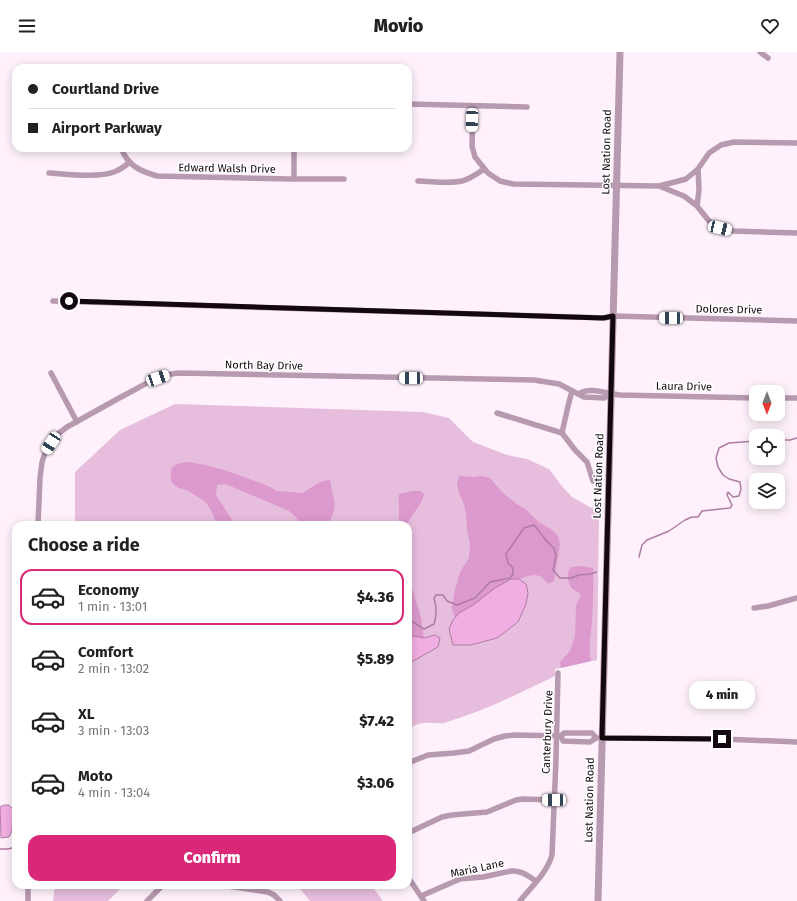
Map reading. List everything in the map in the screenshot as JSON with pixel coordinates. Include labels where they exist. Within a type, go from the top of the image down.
[{"type":"street","name":"Lost Nation Road","points":[[598,901],[599,738],[611,394],[620,52]]},
{"type":"street","points":[[760,52],[768,58]]},
{"type":"street","points":[[412,104],[527,106]]},
{"type":"street","points":[[473,106],[472,146],[475,157],[484,169],[500,181],[513,184],[659,186],[686,178],[698,169],[709,154],[721,145],[734,142],[797,143]]},
{"type":"street","name":"Edward Walsh Drive","points":[[123,152],[127,159],[143,172],[158,176],[344,179]]},
{"type":"street","points":[[294,152],[294,179]]},
{"type":"street","points":[[49,173],[100,175],[112,173],[130,162]]},
{"type":"street","points":[[418,181],[463,181],[473,177],[484,169]]},
{"type":"street","points":[[696,206],[698,169]]},
{"type":"street","points":[[659,186],[684,196],[696,206],[709,221],[720,228],[733,231],[797,233]]},
{"type":"street","name":"Dolores Drive","points":[[53,300],[603,318],[613,316],[797,320]]},
{"type":"street","points":[[51,373],[77,422]]},
{"type":"street","name":"North Bay Drive","points":[[38,521],[42,462],[46,450],[58,434],[67,427],[158,378],[173,374],[534,380],[559,384],[572,392],[579,394],[583,391],[604,391],[611,394]]},
{"type":"street","points":[[562,433],[566,420],[568,403],[572,392]]},
{"type":"street","name":"Laura Drive","points":[[611,394],[749,398]]},
{"type":"street","points":[[785,398],[797,398]]},
{"type":"street","points":[[497,413],[562,433],[575,450],[587,462],[593,481]]},
{"type":"street","points":[[754,608],[768,606],[797,598]]},
{"type":"street","name":"Canterbury Drive","points":[[520,901],[542,875],[552,855],[558,736],[558,673]]},
{"type":"street","points":[[412,761],[428,755],[454,754],[469,751],[494,739],[505,736],[558,736],[564,733],[592,733],[599,738]]},
{"type":"street","points":[[558,736],[563,741],[590,742],[599,738],[722,739],[797,742]]},
{"type":"street","points":[[412,831],[442,817],[487,812],[516,800],[554,800]]},
{"type":"street","name":"Maria Lane","points":[[422,898],[460,879],[483,877],[514,870],[522,872],[536,881]]},
{"type":"street","points":[[412,883],[422,898]]},
{"type":"street","points":[[28,889],[28,901]]},
{"type":"street","points":[[147,901],[159,889]]},
{"type":"street","points":[[248,889],[268,892],[280,901]]},
{"type":"shaded area","points":[[175,404],[423,412],[449,418],[473,442],[507,455],[527,459],[549,469],[572,497],[599,512],[597,660],[555,669],[555,676],[475,713],[444,723],[423,723],[412,727],[412,521],[75,521],[75,472],[120,430]]},
{"type":"shaded area","points":[[188,462],[206,465],[247,478],[277,491],[303,493],[319,483],[330,480],[334,503],[331,519],[330,521],[298,521],[289,511],[226,484],[217,485],[216,495],[233,521],[216,521],[206,502],[172,483],[171,470],[172,467]]},
{"type":"shaded area","points":[[459,476],[481,476],[490,478],[502,492],[525,509],[540,523],[551,529],[558,536],[560,544],[554,581],[548,584],[541,576],[534,575],[519,579],[511,579],[459,613],[455,618],[452,609],[454,593],[460,572],[469,558],[470,544],[464,504],[457,484]]},
{"type":"shaded area","points":[[420,491],[424,494],[419,506],[409,521],[398,521],[399,494]]},
{"type":"shaded area","points":[[581,566],[593,568],[593,599],[590,645],[591,661],[561,668],[560,662],[570,651],[575,636],[576,605],[581,595],[570,586],[568,573],[571,567]]},
{"type":"shaded area","points":[[511,579],[519,579],[526,584],[528,593],[526,604],[518,622],[497,638],[471,645],[453,645],[449,629],[453,620],[459,613],[473,605],[495,588]]},
{"type":"shaded area","points":[[412,588],[421,617],[424,638],[412,636]]},
{"type":"shaded area","points":[[435,635],[440,638],[438,647],[412,662],[412,636],[424,638]]},
{"type":"shaded area","points":[[9,805],[12,808],[12,831],[9,837],[1,838],[0,807]]},
{"type":"shaded area","points":[[54,889],[120,889],[108,901],[53,901]]},
{"type":"shaded area","points":[[300,889],[374,889],[383,901],[310,901]]},
{"type":"waterway","points":[[785,440],[797,438]]},
{"type":"waterway","points":[[639,557],[642,545],[647,540],[669,531],[685,520],[692,517],[698,517],[702,511],[730,508],[732,505],[727,495],[728,492],[733,497],[739,496],[741,489],[740,482],[729,479],[723,475],[718,467],[716,458],[719,448],[729,443],[749,442]]},
{"type":"waterway","points":[[412,622],[424,629],[434,624],[436,618],[436,605],[434,598],[436,595],[443,595],[447,601],[457,605],[475,598],[490,582],[510,578],[513,574],[513,568],[508,563],[506,554],[524,528],[534,525],[554,548],[556,556],[553,570],[560,578],[571,578],[596,572]]},
{"type":"waterway","points":[[0,849],[12,848]]},
{"type":"route","points":[[69,301],[603,318],[613,316],[602,738],[722,739]]}]
